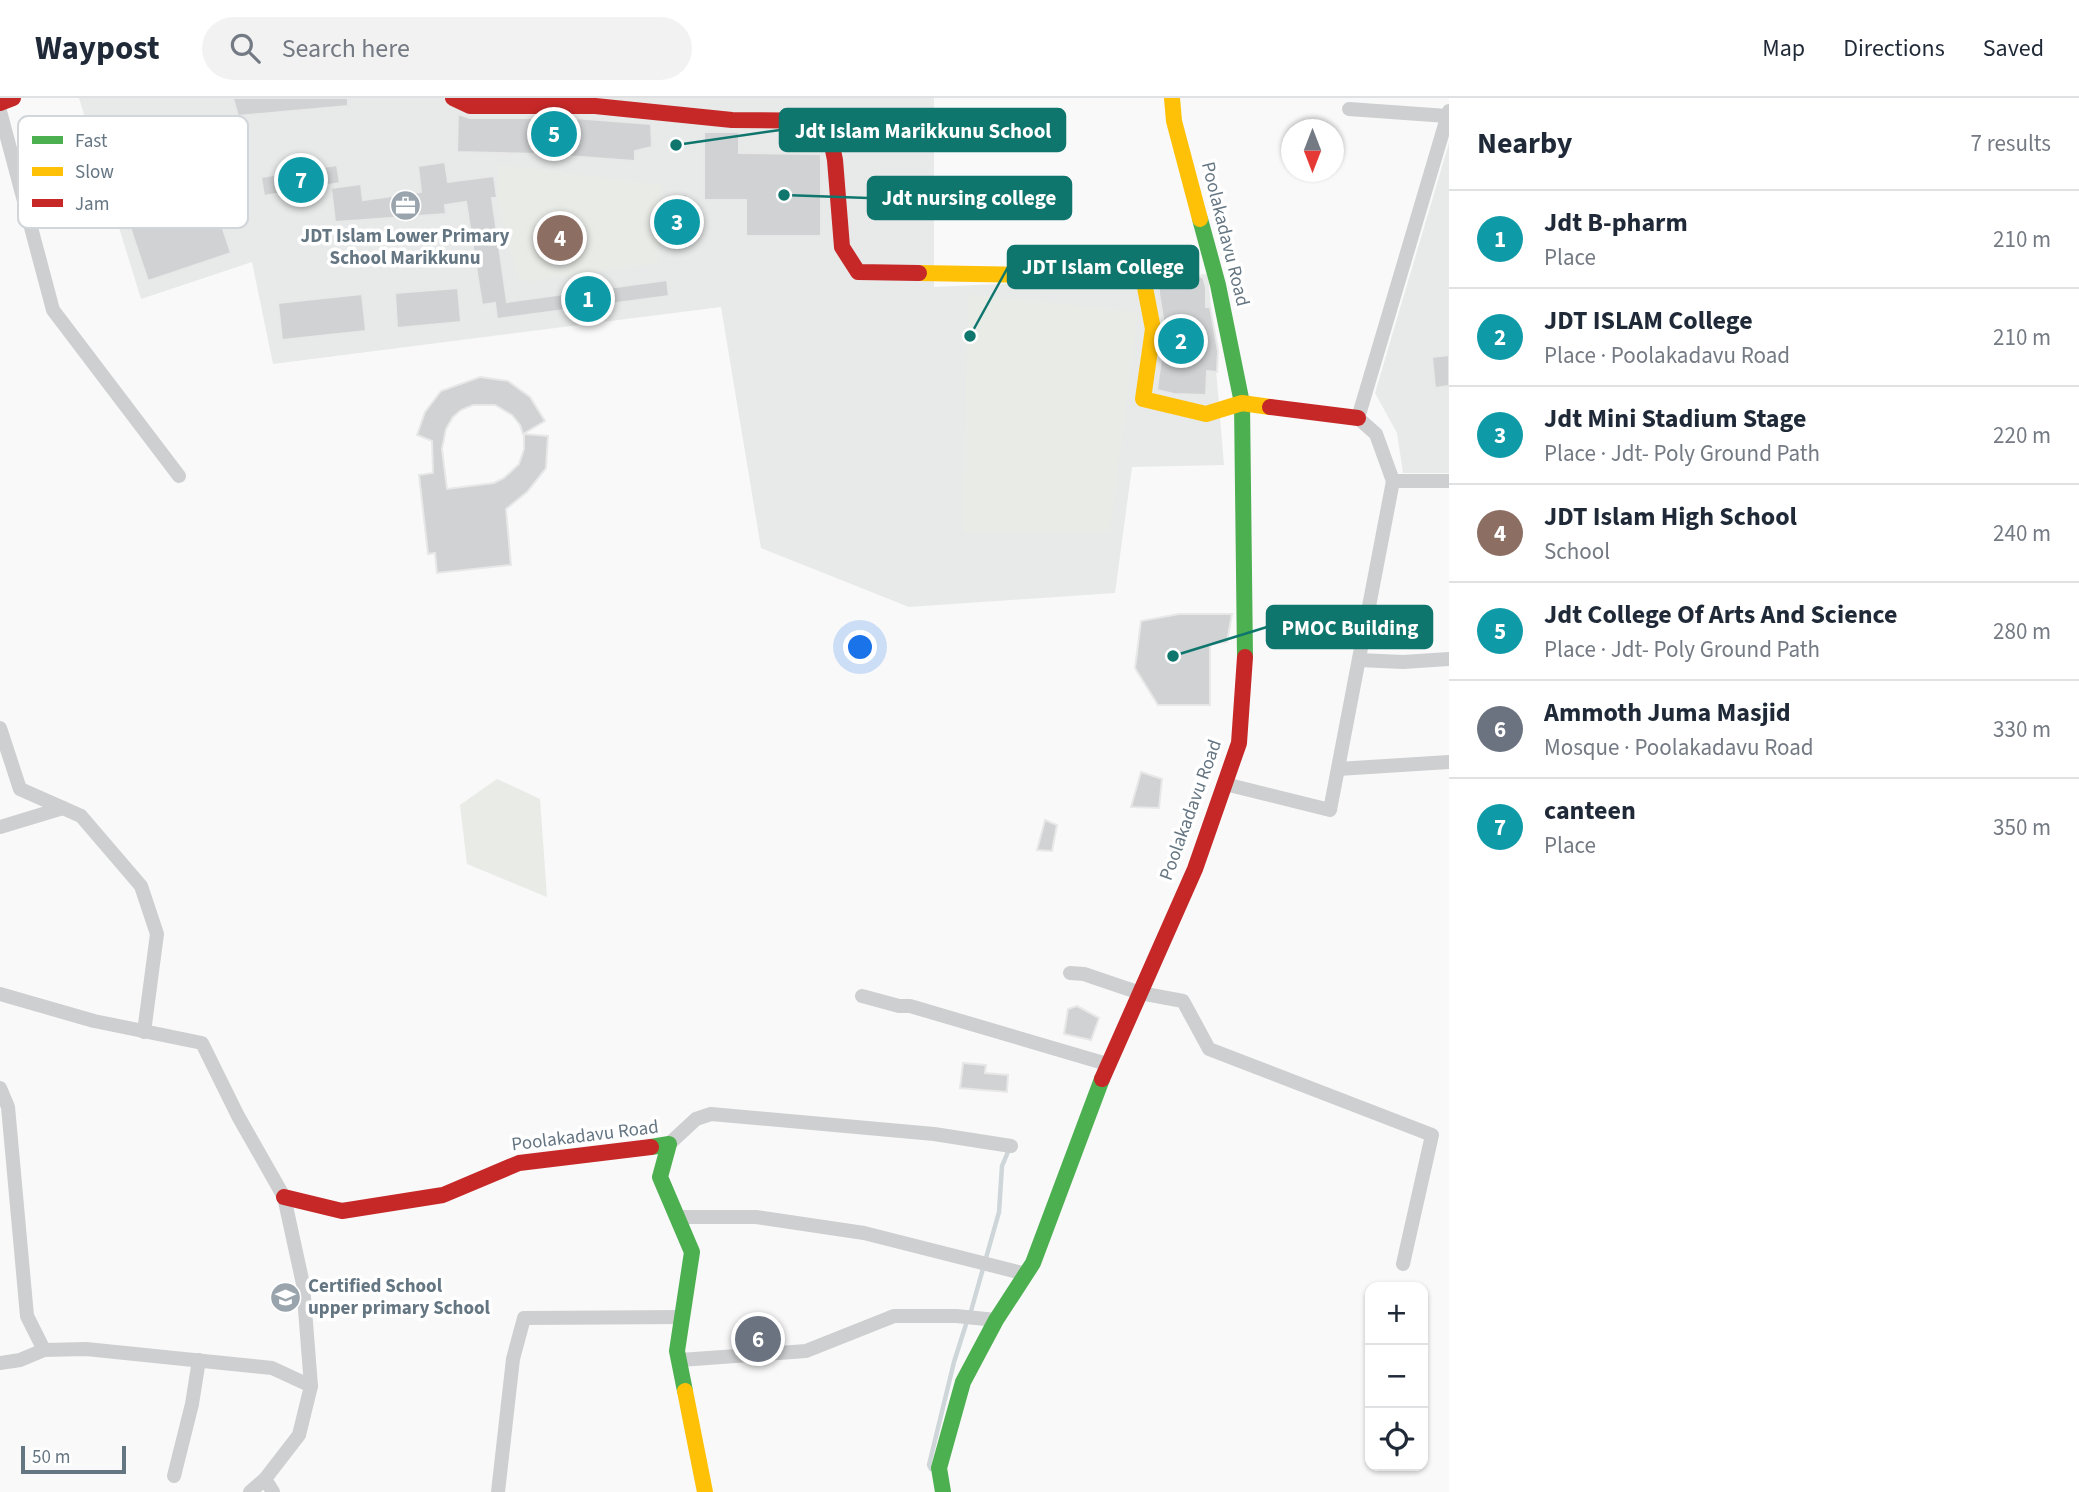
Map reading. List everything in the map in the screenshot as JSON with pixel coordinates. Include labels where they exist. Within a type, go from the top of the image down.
[{"type":"main road","points":[[0,103],[13,98]]},
{"type":"main road","points":[[453,98],[470,106],[595,106],[732,120],[827,121],[835,160],[842,247],[858,272],[1143,277],[1153,329],[1143,400],[1206,414],[1242,404],[1358,418]]},
{"type":"main road","name":"Poolakadavu Road","points":[[943,1492],[939,1468],[962,1382],[996,1320],[1033,1264],[1107,1064],[1195,869],[1239,743],[1246,634],[1242,404],[1218,285],[1174,121],[1172,98]]},
{"type":"main road","name":"Poolakadavu Road","points":[[284,1197],[342,1211],[443,1195],[519,1163],[669,1144],[660,1177],[692,1252],[677,1351],[705,1492]]},
{"type":"street","points":[[1224,784],[1330,810],[1393,481],[1376,434],[1358,418],[1448,113],[1349,109]]},
{"type":"street","points":[[0,110],[18,178]]},
{"type":"street","points":[[31,228],[53,310],[179,476]]},
{"type":"street","points":[[1393,481],[1449,481]]},
{"type":"street","points":[[1359,660],[1404,662],[1449,659]]},
{"type":"street","points":[[0,727],[20,789],[81,816],[141,886],[157,934],[144,1032]]},
{"type":"street","points":[[1338,769],[1449,762]]},
{"type":"street","points":[[0,827],[63,808]]},
{"type":"street","points":[[1070,973],[1084,974],[1140,993],[1183,1001],[1209,1048],[1432,1135],[1404,1264]]},
{"type":"street","points":[[0,994],[94,1021],[202,1043],[238,1116],[284,1197],[303,1284],[311,1386],[299,1435],[265,1479],[250,1492]]},
{"type":"street","points":[[862,996],[899,1006],[910,1006],[1107,1064]]},
{"type":"street","points":[[0,1088],[8,1107],[27,1316],[44,1350]]},
{"type":"street","points":[[669,1144],[696,1119],[711,1114],[933,1134],[1010,1146]]},
{"type":"street","points":[[677,1217],[755,1217],[864,1233],[1026,1274]]},
{"type":"street","points":[[498,1492],[513,1359],[524,1318],[682,1317]]},
{"type":"street","points":[[680,1360],[806,1351],[894,1317],[996,1320]]},
{"type":"street","points":[[0,1363],[20,1360],[44,1350],[86,1349],[272,1368],[311,1386]]},
{"type":"street","points":[[174,1476],[199,1360]]},
{"type":"street","points":[[265,1479],[273,1492]]},
{"type":"shaded area","points":[[79,98],[934,98],[934,287],[1208,274],[1224,465],[1132,467],[1115,593],[909,607],[761,548],[721,307],[273,364],[252,262],[141,299],[119,228],[248,228],[248,116],[85,116]]},
{"type":"shaded area","points":[[1449,143],[1449,473],[1403,473],[1397,433],[1375,393]]},
{"type":"shaded area","points":[[498,164],[663,185],[659,263],[527,282],[518,279],[497,198]]},
{"type":"shaded area","points":[[968,294],[1138,312],[1110,532],[963,532]]},
{"type":"shaded area","points":[[497,779],[540,799],[547,897],[467,864],[460,805]]},
{"type":"building","points":[[233,98],[348,98],[348,106],[238,116]]},
{"type":"building","points":[[458,114],[470,118],[574,118],[651,124],[652,147],[635,151],[635,161],[539,154],[457,152]]},
{"type":"building","points":[[704,132],[739,132],[739,153],[821,154],[821,236],[746,236],[746,200],[704,200]]},
{"type":"building","points":[[445,162],[448,182],[494,176],[497,198],[492,198],[507,302],[667,280],[669,296],[497,319],[495,303],[482,305],[466,202],[445,205],[446,214],[335,222],[331,188],[361,184],[363,200],[421,192],[418,166]]},
{"type":"building","points":[[337,165],[340,183],[264,196],[261,177]]},
{"type":"building","points":[[687,194],[688,249],[668,249],[667,195]]},
{"type":"building","points":[[130,228],[223,228],[231,253],[148,281]]},
{"type":"building","points":[[1159,275],[1203,277],[1206,307],[1210,307],[1218,351],[1217,372],[1207,371],[1206,395],[1174,394],[1157,390],[1165,330]]},
{"type":"building","points":[[458,288],[461,322],[397,328],[395,293]]},
{"type":"building","points":[[362,294],[366,331],[282,340],[278,303]]},
{"type":"building","points":[[1449,355],[1449,386],[1435,388],[1432,357]]},
{"type":"building","points":[[480,377],[508,381],[530,397],[545,421],[523,434],[512,415],[495,405],[473,405],[461,410],[446,429],[442,449],[447,489],[494,483],[504,478],[519,464],[524,449],[524,434],[548,436],[546,468],[527,492],[506,509],[511,565],[437,573],[435,553],[428,554],[419,475],[433,473],[432,441],[417,435],[425,412],[441,391]]},
{"type":"building","points":[[1179,614],[1232,614],[1227,642],[1210,644],[1210,705],[1158,705],[1135,668],[1141,621]]},
{"type":"building","points":[[1141,772],[1162,779],[1159,808],[1131,807]]},
{"type":"building","points":[[1045,820],[1057,825],[1052,851],[1037,850]]},
{"type":"building","points":[[1077,1006],[1099,1018],[1091,1040],[1064,1034],[1068,1009]]},
{"type":"building","points":[[963,1063],[986,1065],[985,1073],[1008,1075],[1007,1092],[960,1088]]},
{"type":"waterway","points":[[971,1311],[999,1212],[1002,1166],[1010,1147]]},
{"type":"waterway","points":[[931,1469],[929,1465],[954,1362],[968,1318]]},
{"type":"traffic: fast","points":[[1200,219],[1218,285],[1242,403],[1245,657]]},
{"type":"traffic: fast","points":[[943,1492],[939,1468],[963,1382],[996,1320],[1033,1263],[1102,1079]]},
{"type":"traffic: fast","points":[[651,1147],[669,1144],[660,1177],[692,1252],[677,1351],[685,1391]]},
{"type":"traffic: slow","points":[[1172,98],[1174,121],[1200,219]]},
{"type":"traffic: slow","points":[[919,273],[1143,277],[1153,329],[1143,399],[1206,414],[1242,403],[1270,407]]},
{"type":"traffic: slow","points":[[685,1391],[705,1492]]},
{"type":"traffic: jam","points":[[0,103],[13,98]]},
{"type":"traffic: jam","points":[[453,98],[470,106],[595,106],[732,120],[827,121],[835,160],[842,247],[858,272],[919,273]]},
{"type":"traffic: jam","points":[[1270,407],[1358,418]]},
{"type":"traffic: jam","points":[[1102,1079],[1195,869],[1239,743],[1245,657]]},
{"type":"traffic: jam","points":[[284,1197],[342,1211],[443,1195],[519,1163],[651,1147]]},
{"type":"place","name":"Jdt College Of Arts And Science","points":[[554,134]]},
{"type":"place","name":"Jdt Islam Marikkunu School","points":[[676,145]]},
{"type":"place","name":"canteen","points":[[301,180]]},
{"type":"place","name":"Jdt nursing college","points":[[784,195]]},
{"type":"place","name":"JDT Islam Lower Primary School Marikkunu","points":[[405,205]]},
{"type":"place","name":"Jdt Mini Stadium Stage","points":[[677,222]]},
{"type":"place","name":"JDT Islam High School","points":[[560,238]]},
{"type":"place","name":"Jdt B-pharm","points":[[588,299]]},
{"type":"place","name":"JDT Islam College","points":[[970,336]]},
{"type":"place","name":"JDT ISLAM College","points":[[1181,341]]},
{"type":"place","name":"PMOC Building","points":[[1173,656]]},
{"type":"place","name":"Certified School upper primary School","points":[[285,1297]]},
{"type":"place","name":"Ammoth Juma Masjid","points":[[758,1339]]}]
